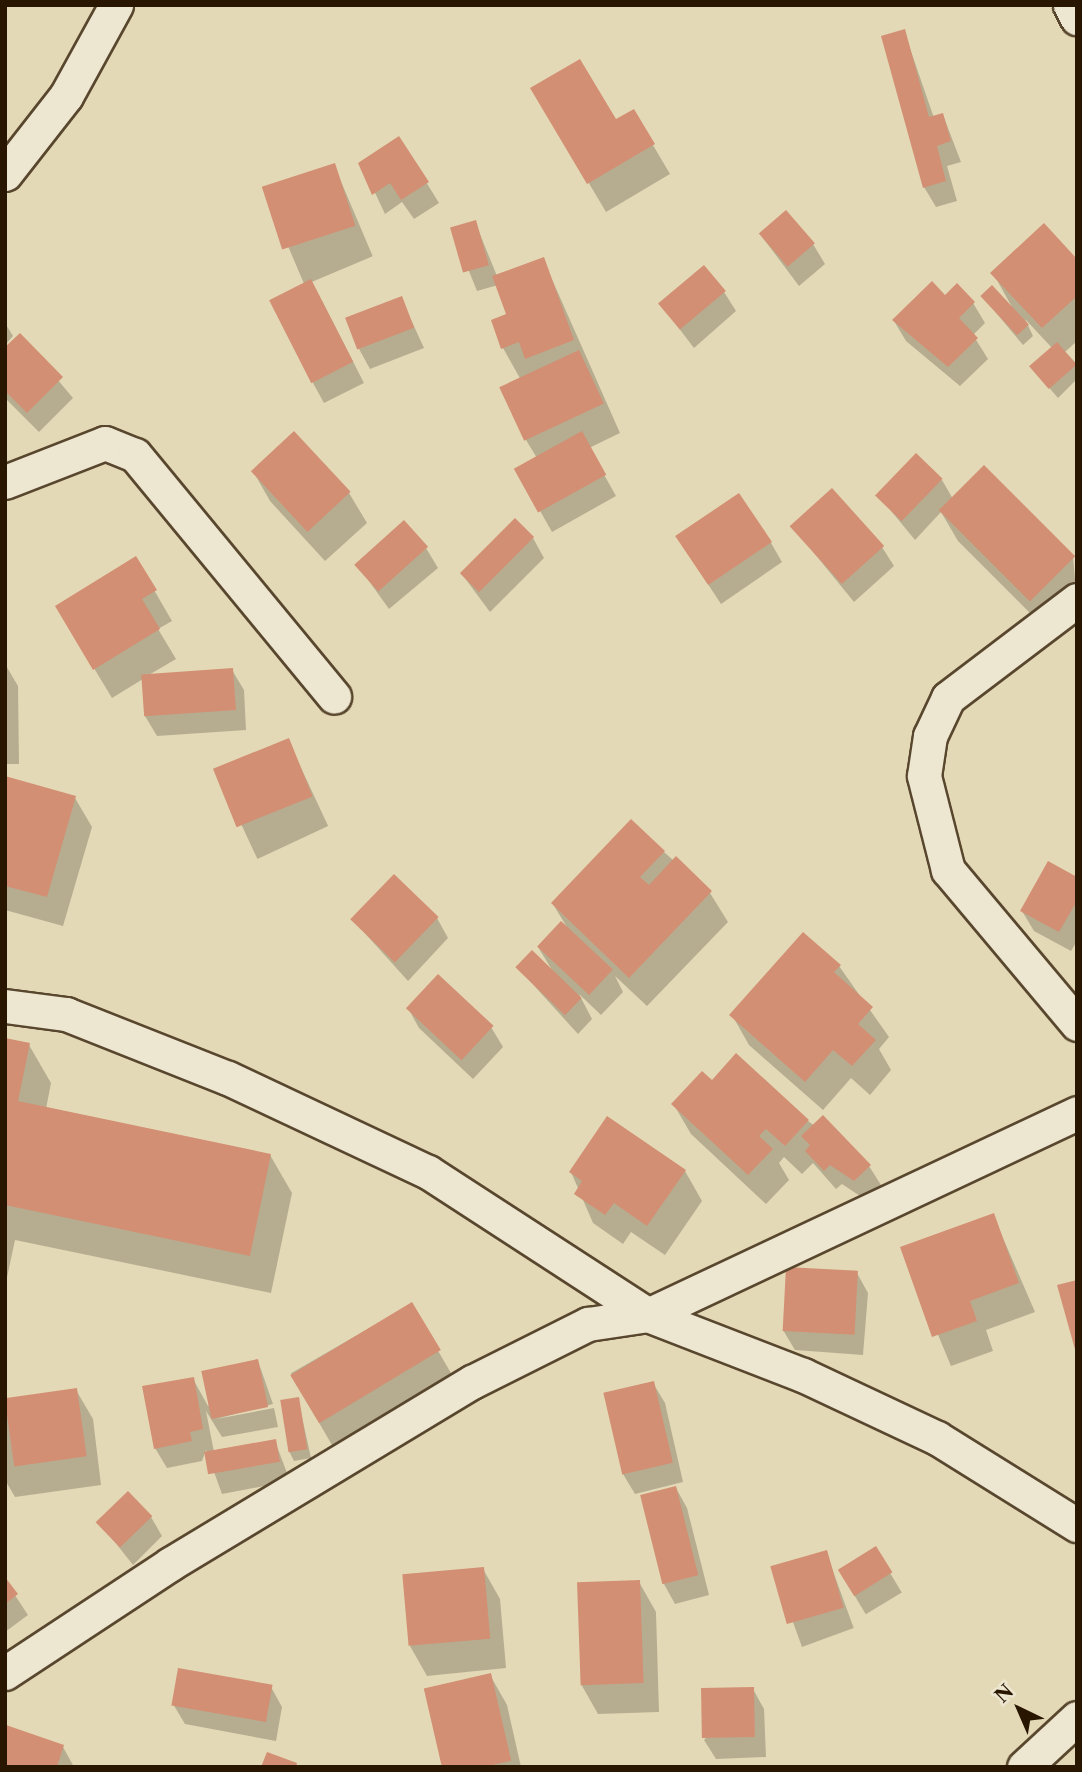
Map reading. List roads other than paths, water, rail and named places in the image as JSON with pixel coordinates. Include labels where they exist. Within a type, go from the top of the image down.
[{"type":"street","points":[[5,174],[66,96],[116,5]]},
{"type":"street","points":[[1070,5],[1077,18]]},
{"type":"street","points":[[5,482],[104,443],[135,455],[334,696]]},
{"type":"street","points":[[1077,600],[947,698],[930,736],[924,776],[948,870],[1077,1024]]},
{"type":"street","points":[[5,1006],[66,1014],[228,1077],[428,1172],[648,1315],[803,1375],[937,1438],[1077,1525]]},
{"type":"street","points":[[5,1673],[170,1564],[472,1382],[588,1324],[648,1315],[1077,1113]]},
{"type":"street","points":[[1024,1767],[1077,1718]]}]
